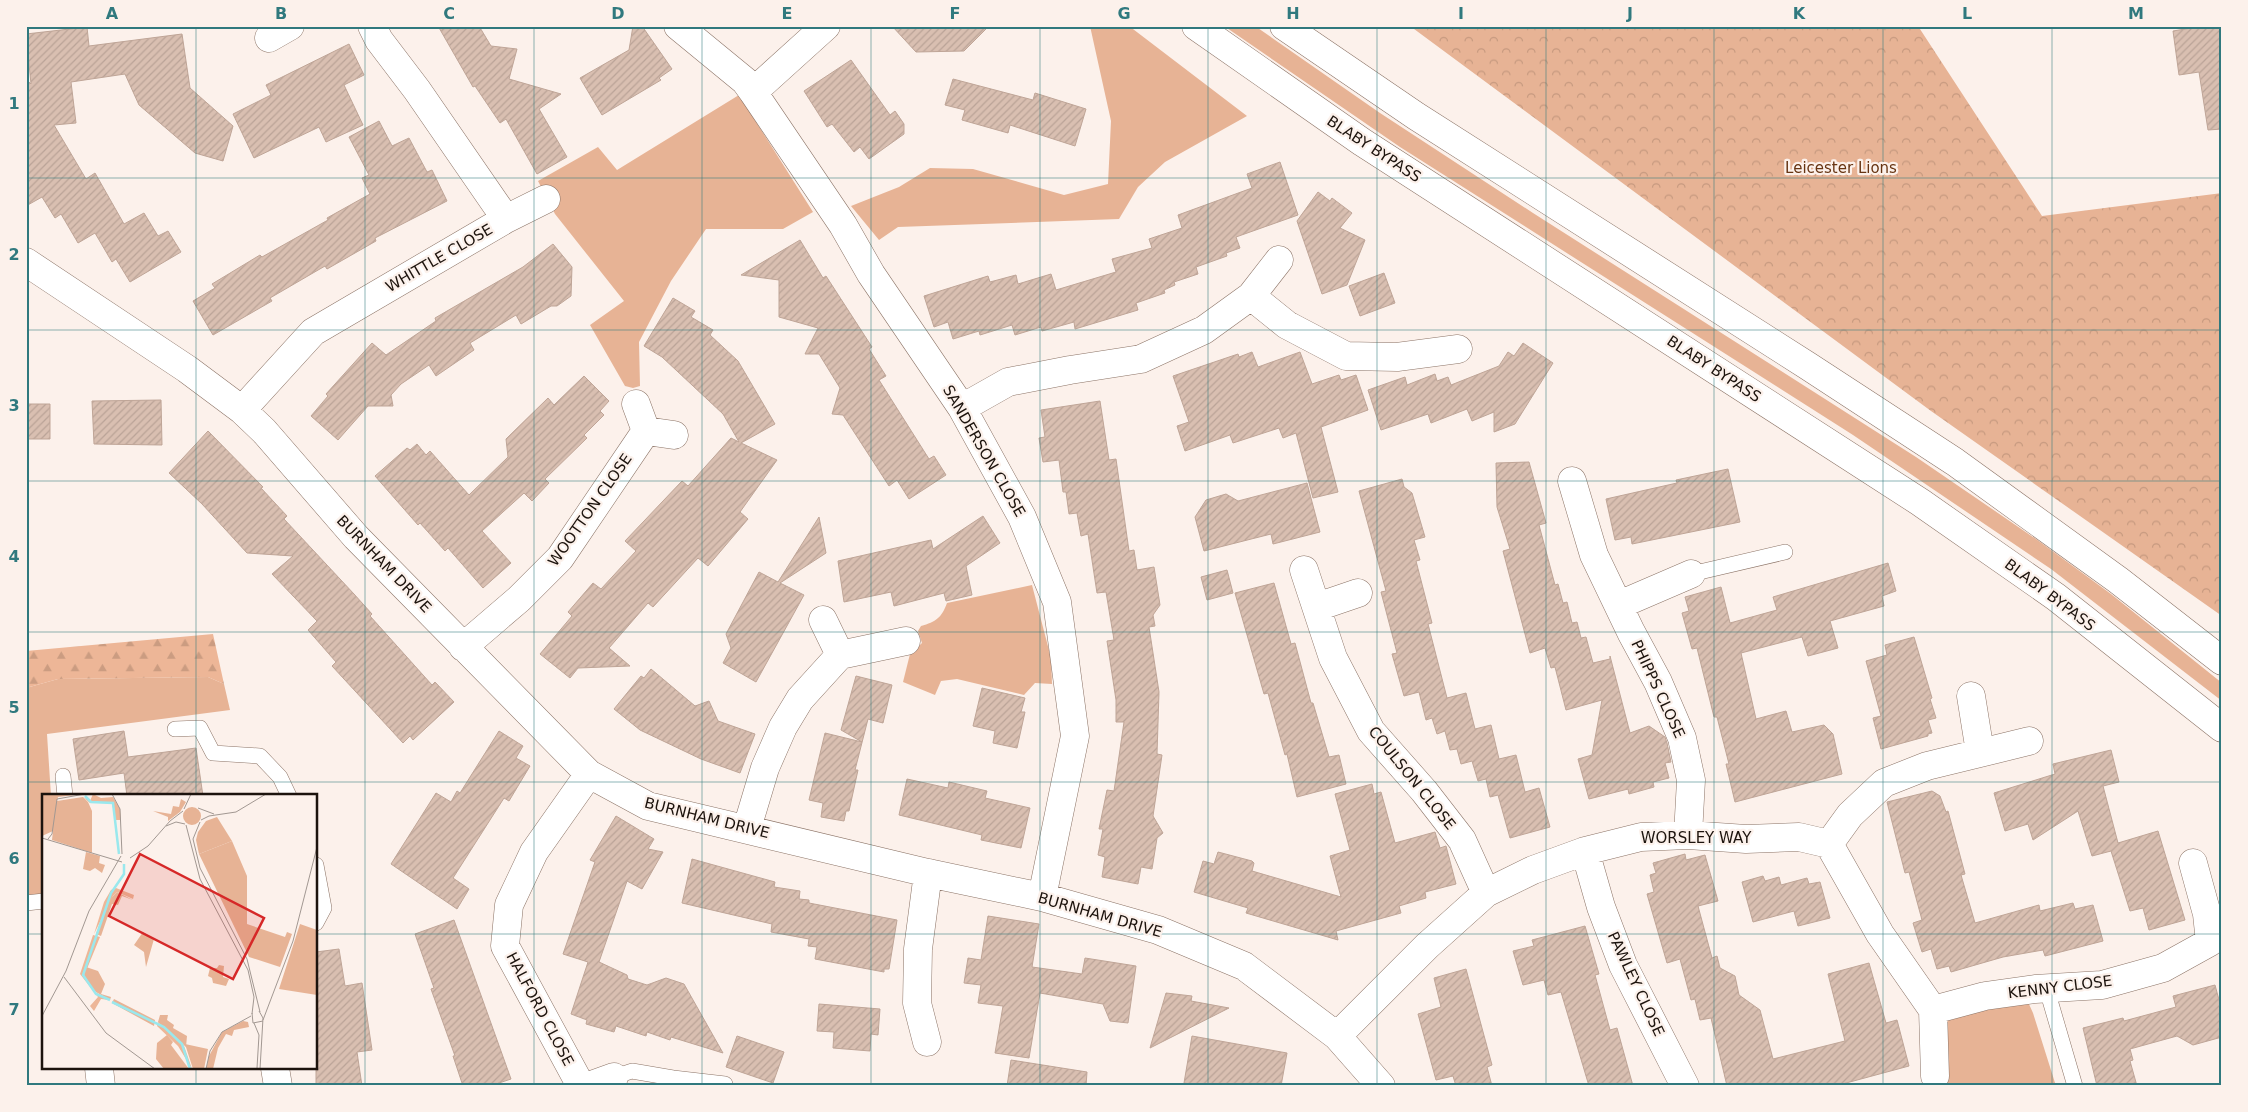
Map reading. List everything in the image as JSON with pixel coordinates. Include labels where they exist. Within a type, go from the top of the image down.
[{"type":"street","name":"WHITTLE CLOSE","points":[[242,410],[313,332],[506,219],[417,90],[379,40],[372,26]]},
{"type":"street","name":"SANDERSON CLOSE","points":[[678,26],[745,80],[754,92],[843,225],[876,282],[962,408],[1022,517],[1057,602],[1075,736],[1042,897]]},
{"type":"street","points":[[754,92],[826,26]]},
{"type":"street","name":"BLABY BYPASS","points":[[1196,26],[1247,64],[1362,142],[1920,502],[2056,598],[2222,728]]},
{"type":"street","points":[[1284,26],[1416,116],[1955,462],[2118,580],[2222,661]]},
{"type":"street","points":[[506,219],[546,198]]},
{"type":"street","points":[[962,408],[1008,382],[1141,359],[1204,330],[1251,296],[1279,260]]},
{"type":"street","name":"BURNHAM DRIVE","points":[[26,262],[187,369],[242,410],[264,431],[356,537],[589,774],[648,806],[747,828],[928,873],[1042,897],[1158,930],[1244,966],[1337,1036],[1381,1086]]},
{"type":"street","points":[[1251,296],[1287,325],[1346,356],[1397,357],[1458,349]]},
{"type":"street","points":[[636,404],[646,430],[674,435]]},
{"type":"street","name":"WOOTTON CLOSE","points":[[464,647],[519,599],[560,558],[646,430]]},
{"type":"street","name":"PHIPPS CLOSE","points":[[1572,481],[1594,555],[1631,632],[1658,682],[1682,738],[1691,780],[1688,835]]},
{"type":"street","name":"COULSON CLOSE","points":[[1304,570],[1333,658],[1371,731],[1424,791],[1462,840],[1486,893]]},
{"type":"street","points":[[1619,605],[1691,574]]},
{"type":"street","points":[[1317,607],[1358,593]]},
{"type":"street","points":[[823,620],[840,655]]},
{"type":"street","points":[[747,828],[765,768],[783,727],[800,698],[840,655],[906,641]]},
{"type":"street","points":[[1971,696],[1980,752]]},
{"type":"street","points":[[1935,1076],[1933,1010],[1880,934],[1829,844],[1850,815],[1884,783],[1927,766],[2029,741]]},
{"type":"street","name":"HALFORD CLOSE","points":[[581,1086],[505,946],[509,905],[534,852],[589,774]]},
{"type":"street","name":"WORSLEY WAY","points":[[1337,1036],[1427,946],[1486,893],[1533,870],[1585,851],[1641,837],[1688,835],[1746,839],[1798,837],[1829,844]]},
{"type":"street","name":"PAWLEY CLOSE","points":[[1585,851],[1601,907],[1623,965],[1684,1086]]},
{"type":"street","name":"KENNY CLOSE","points":[[1933,1010],[1985,996],[2102,985],[2163,968],[2216,941],[2193,863]]},
{"type":"street","points":[[926,1042],[917,1003],[917,994],[918,949],[928,873]]},
{"type":"street","points":[[99,1070],[102,1086]]},
{"type":"street","points":[[275,1070],[278,1086]]},
{"type":"lane","points":[[1691,574],[1785,552]]},
{"type":"lane","points":[[176,729],[200,728],[213,753],[230,756],[260,756],[280,777],[288,794]]},
{"type":"lane","points":[[63,776],[66,794]]},
{"type":"lane","points":[[318,876],[324,908],[318,919]]},
{"type":"lane","points":[[26,903],[42,901]]},
{"type":"lane","points":[[2047,990],[2074,1086]]},
{"type":"lane","points":[[601,1081],[632,1071],[726,1084]]},
{"type":"green space","points":[[1090,26],[1129,26],[1247,116],[1165,162],[1138,187],[1119,219],[898,227],[879,240],[851,206],[899,187],[930,168],[973,169],[1064,195],[1108,184],[1111,121]]},
{"type":"green space","points":[[1224,26],[1255,26],[1380,113],[1533,213],[1916,457],[2036,539],[2111,594],[2222,683],[2222,701],[2051,569],[1853,435],[1400,147]]},
{"type":"green space","name":"Leicester Lions","points":[[1410,26],[1918,26],[2042,216],[2222,193],[2222,616],[1931,411]]},
{"type":"green space","points":[[739,95],[813,212],[783,229],[706,229],[671,281],[639,342],[640,386],[633,388],[625,386],[590,325],[624,301],[555,214],[538,181],[598,147],[617,170]]},
{"type":"green space","points":[[1032,585],[1051,658],[1052,684],[1035,683],[1024,695],[957,679],[941,681],[935,695],[903,682],[910,654],[922,643],[918,631],[921,626],[931,623],[938,618],[947,603]]},
{"type":"green space","points":[[213,634],[224,684],[208,677],[58,679],[26,688],[26,651]]},
{"type":"green space","points":[[208,677],[224,684],[230,710],[47,734],[51,794],[42,794],[42,894],[26,896],[26,688],[58,679]]},
{"type":"green space","points":[[2023,991],[2033,1013],[2056,1086],[1917,1086],[1935,1076],[1933,1010]]},
{"type":"building","points":[[438,26],[479,26],[491,46],[517,49],[509,79],[561,94],[539,109],[567,157],[537,174],[506,119],[500,123],[475,86],[473,87]]},
{"type":"building","points":[[633,26],[642,26],[672,69],[659,78],[661,80],[602,115],[580,78],[629,50]]},
{"type":"building","points":[[892,26],[989,26],[964,51],[916,52]]},
{"type":"building","points":[[2203,26],[2219,26],[2222,44],[2222,129],[2208,130],[2199,72],[2179,75],[2173,31]]},
{"type":"building","points":[[87,27],[89,46],[182,34],[190,88],[233,126],[223,161],[195,153],[139,105],[125,74],[71,82],[76,123],[54,125],[86,179],[95,173],[124,224],[144,213],[158,236],[168,231],[181,252],[130,282],[116,259],[112,262],[95,233],[78,243],[61,214],[55,218],[42,197],[26,206],[26,79],[31,84],[26,34]]},
{"type":"building","points":[[349,44],[364,75],[344,85],[363,125],[326,142],[319,127],[254,158],[233,114],[271,95],[266,85]]},
{"type":"building","points":[[851,60],[890,115],[895,111],[904,124],[904,134],[869,159],[860,147],[854,152],[832,124],[827,127],[804,91]]},
{"type":"building","points":[[953,79],[1033,100],[1035,93],[1086,109],[1075,146],[1010,125],[1008,133],[962,120],[965,110],[945,105]]},
{"type":"building","points":[[379,121],[392,146],[409,138],[427,172],[432,170],[447,201],[375,238],[376,241],[327,269],[325,266],[270,298],[272,301],[213,335],[193,301],[215,288],[212,284],[260,255],[262,257],[328,220],[327,218],[370,194],[362,178],[369,175],[349,137]]},
{"type":"building","points":[[1280,162],[1298,215],[1236,237],[1240,248],[1226,253],[1227,256],[1196,267],[1198,274],[1174,282],[1175,285],[1164,290],[1165,293],[1136,303],[1138,310],[1075,329],[1074,322],[1042,331],[1041,327],[1015,335],[1012,325],[980,335],[979,331],[953,339],[948,322],[934,327],[924,296],[988,276],[990,282],[1016,275],[1018,284],[1051,274],[1056,290],[1116,272],[1112,259],[1152,248],[1149,239],[1182,228],[1178,215],[1252,188],[1247,174]]},
{"type":"building","points":[[1318,192],[1330,201],[1332,198],[1352,213],[1340,228],[1365,240],[1347,285],[1322,294],[1297,221]]},
{"type":"building","points":[[800,240],[823,278],[826,276],[872,347],[869,349],[886,376],[879,380],[929,459],[934,456],[946,475],[909,499],[897,480],[889,486],[843,415],[832,414],[840,388],[819,354],[805,354],[818,328],[779,317],[779,280],[741,275]]},
{"type":"building","points":[[553,244],[572,267],[571,296],[557,306],[551,306],[521,324],[516,315],[470,343],[474,350],[436,376],[429,365],[401,384],[391,395],[393,406],[368,406],[338,440],[311,416],[328,396],[326,394],[372,343],[386,355],[436,321],[435,318],[523,267]]},
{"type":"building","points":[[1384,273],[1395,303],[1360,316],[1349,286]]},
{"type":"building","points":[[673,298],[695,311],[691,317],[713,330],[710,335],[738,361],[775,424],[741,443],[777,460],[740,512],[748,519],[708,566],[698,558],[653,607],[648,603],[609,648],[630,666],[578,668],[570,678],[540,654],[572,616],[568,612],[593,583],[601,589],[636,551],[625,541],[682,481],[688,486],[731,438],[739,442],[723,414],[662,357],[644,346]]},
{"type":"building","points":[[1523,343],[1553,363],[1515,424],[1494,432],[1494,412],[1472,421],[1467,409],[1431,423],[1428,414],[1381,430],[1368,390],[1405,377],[1407,385],[1435,374],[1437,381],[1448,377],[1451,385],[1499,366],[1508,352],[1514,356]]},
{"type":"building","points":[[1252,352],[1258,367],[1300,352],[1312,384],[1339,375],[1341,380],[1356,375],[1368,410],[1321,427],[1338,492],[1313,498],[1296,433],[1283,438],[1279,428],[1233,443],[1230,435],[1185,451],[1177,426],[1189,422],[1173,376],[1238,354],[1239,357]]},
{"type":"building","points":[[584,376],[609,401],[600,411],[604,415],[584,435],[587,438],[545,479],[549,483],[532,501],[524,493],[482,531],[511,563],[483,588],[448,548],[445,551],[420,523],[418,525],[375,476],[407,448],[410,450],[417,444],[426,455],[430,451],[469,495],[508,457],[506,439],[548,398],[554,405]]},
{"type":"building","points":[[161,400],[162,445],[94,444],[92,401]]},
{"type":"building","points":[[1100,401],[1109,460],[1116,459],[1129,551],[1134,550],[1137,570],[1154,567],[1160,605],[1153,615],[1155,626],[1149,627],[1159,692],[1157,754],[1162,755],[1153,816],[1163,833],[1157,838],[1152,869],[1141,867],[1138,884],[1102,877],[1105,857],[1098,855],[1103,829],[1099,829],[1107,790],[1114,791],[1124,722],[1116,722],[1116,700],[1107,641],[1114,640],[1106,592],[1097,593],[1088,534],[1081,536],[1077,513],[1069,514],[1066,492],[1063,492],[1059,460],[1043,462],[1039,438],[1045,437],[1041,410]]},
{"type":"building","points":[[26,404],[50,404],[50,439],[26,439]]},
{"type":"building","points":[[208,431],[263,487],[261,488],[287,516],[284,519],[372,614],[370,616],[432,685],[435,682],[454,702],[413,740],[410,736],[403,743],[332,666],[336,662],[308,630],[317,621],[272,574],[293,556],[247,553],[202,504],[169,473]]},
{"type":"building","points":[[1529,462],[1546,523],[1539,525],[1555,585],[1558,584],[1563,603],[1567,602],[1572,623],[1577,622],[1581,638],[1586,637],[1593,663],[1610,659],[1610,656],[1630,733],[1649,726],[1665,737],[1671,762],[1665,763],[1669,778],[1653,782],[1654,787],[1629,794],[1628,789],[1589,799],[1578,759],[1592,755],[1602,700],[1566,710],[1555,667],[1551,668],[1545,648],[1530,653],[1503,551],[1510,549],[1497,507],[1496,463]]},
{"type":"building","points":[[1728,469],[1740,522],[1632,544],[1631,537],[1615,540],[1606,499],[1677,483],[1676,480]]},
{"type":"building","points":[[1402,479],[1404,487],[1412,493],[1425,537],[1414,540],[1420,560],[1416,561],[1432,623],[1428,624],[1447,698],[1466,693],[1475,729],[1491,725],[1499,759],[1516,755],[1525,792],[1539,788],[1550,827],[1510,838],[1498,795],[1490,797],[1486,779],[1478,781],[1472,761],[1461,764],[1457,749],[1450,750],[1445,731],[1437,734],[1432,718],[1426,720],[1419,692],[1404,696],[1392,654],[1397,653],[1381,592],[1386,591],[1359,491]]},
{"type":"building","points":[[1307,483],[1320,532],[1273,544],[1271,534],[1204,551],[1195,517],[1206,500],[1226,494],[1238,501]]},
{"type":"building","points":[[983,516],[1000,543],[966,566],[972,595],[946,601],[944,593],[894,606],[891,592],[844,602],[838,561],[931,540],[933,549]]},
{"type":"building","points":[[819,517],[826,553],[780,583],[804,595],[756,682],[723,663],[731,648],[726,634],[759,572],[778,582]]},
{"type":"building","points":[[1888,563],[1896,591],[1882,596],[1884,606],[1830,621],[1838,648],[1808,656],[1802,637],[1741,653],[1756,719],[1786,711],[1792,732],[1824,725],[1833,734],[1842,774],[1735,802],[1726,764],[1729,764],[1717,717],[1714,717],[1697,648],[1692,649],[1682,613],[1689,611],[1685,597],[1721,587],[1730,623],[1777,610],[1773,597]]},
{"type":"building","points":[[1227,570],[1233,593],[1207,600],[1201,577]]},
{"type":"building","points":[[1274,583],[1291,644],[1295,643],[1311,703],[1313,703],[1329,757],[1339,755],[1346,784],[1297,797],[1287,754],[1285,755],[1268,693],[1264,694],[1235,593]]},
{"type":"building","points":[[1914,637],[1936,718],[1928,720],[1932,733],[1928,734],[1928,736],[1881,749],[1873,718],[1881,716],[1866,661],[1887,655],[1885,645]]},
{"type":"building","points":[[651,669],[695,706],[709,701],[718,721],[755,734],[740,773],[701,759],[640,730],[614,709],[641,676],[644,678]]},
{"type":"building","points":[[856,676],[892,685],[883,723],[868,719],[855,770],[858,770],[849,811],[846,811],[844,821],[821,817],[823,803],[809,800],[825,733],[862,742],[841,730]]},
{"type":"building","points":[[982,688],[1025,698],[1021,712],[1025,712],[1017,748],[993,743],[995,731],[973,726]]},
{"type":"building","points":[[124,731],[128,757],[196,748],[203,794],[127,794],[124,773],[79,780],[73,739]]},
{"type":"building","points":[[499,731],[523,746],[516,758],[530,766],[509,801],[504,798],[453,878],[469,889],[457,909],[391,864],[436,793],[451,802],[457,791],[460,793]]},
{"type":"building","points":[[2111,750],[2119,782],[2103,786],[2118,843],[2158,831],[2185,920],[2149,930],[2143,908],[2130,911],[2111,851],[2092,856],[2078,811],[2033,840],[2028,824],[2005,831],[1994,793],[2055,774],[2053,764]]},
{"type":"building","points":[[907,779],[948,788],[949,782],[987,791],[985,798],[1030,808],[1021,848],[981,840],[982,835],[899,815]]},
{"type":"building","points":[[1372,784],[1374,794],[1381,792],[1395,843],[1435,832],[1440,848],[1446,846],[1456,884],[1425,892],[1426,898],[1399,906],[1401,913],[1336,931],[1338,940],[1246,913],[1248,908],[1194,892],[1203,861],[1214,864],[1218,852],[1252,861],[1254,863],[1252,871],[1341,897],[1330,856],[1350,850],[1335,794]]},
{"type":"building","points":[[1932,791],[1940,796],[1946,812],[1948,811],[1965,874],[1961,875],[1975,923],[2039,905],[2040,911],[2073,903],[2075,909],[2093,905],[2103,941],[2045,956],[2043,950],[2003,957],[1951,972],[1949,966],[1937,969],[1931,949],[1922,952],[1913,923],[1922,920],[1909,872],[1905,873],[1887,802]]},
{"type":"building","points":[[616,816],[654,839],[648,849],[663,852],[642,889],[627,881],[599,962],[627,975],[628,979],[647,985],[666,978],[684,984],[723,1053],[671,1037],[670,1040],[647,1032],[646,1036],[616,1026],[614,1032],[586,1024],[587,1020],[571,1014],[588,962],[563,954],[595,862],[590,860]]},
{"type":"building","points":[[1685,854],[1686,860],[1705,855],[1718,901],[1698,906],[1712,958],[1717,956],[1720,968],[1735,976],[1739,995],[1760,1010],[1773,1059],[1845,1041],[1828,974],[1869,963],[1886,1023],[1897,1020],[1909,1066],[1835,1086],[1727,1086],[1711,1018],[1700,1020],[1695,999],[1691,1000],[1680,959],[1667,963],[1647,894],[1654,892],[1650,875],[1656,873],[1653,863]]},
{"type":"building","points":[[692,859],[775,882],[774,887],[800,891],[799,899],[809,900],[809,903],[897,920],[889,969],[884,969],[884,972],[815,959],[817,947],[808,946],[809,939],[771,932],[772,924],[682,903]]},
{"type":"building","points":[[1763,876],[1765,881],[1779,877],[1781,885],[1807,878],[1809,884],[1820,882],[1830,918],[1798,926],[1794,911],[1753,922],[1742,882]]},
{"type":"building","points":[[988,916],[1039,924],[1032,967],[1082,974],[1085,958],[1136,966],[1128,1023],[1110,1021],[1103,1004],[1040,993],[1029,1058],[995,1053],[1003,1006],[978,1003],[981,985],[964,983],[968,958],[981,960]]},
{"type":"building","points":[[454,920],[511,1079],[490,1086],[463,1086],[453,1056],[455,1056],[431,989],[434,988],[415,934]]},
{"type":"building","points":[[1585,926],[1599,974],[1595,975],[1610,1030],[1617,1028],[1633,1086],[1589,1086],[1561,992],[1548,995],[1544,980],[1523,985],[1513,951],[1534,946],[1532,940]]},
{"type":"building","points":[[339,949],[345,986],[362,983],[372,1050],[357,1052],[362,1086],[316,1086],[316,1070],[318,1070],[318,952]]},
{"type":"building","points":[[1466,969],[1492,1065],[1487,1067],[1492,1086],[1456,1086],[1453,1076],[1436,1080],[1418,1014],[1441,1007],[1434,978]]},
{"type":"building","points":[[2215,985],[2222,1011],[2222,1037],[2193,1045],[2177,1036],[2130,1049],[2133,1060],[2130,1061],[2137,1086],[2097,1086],[2083,1028],[2123,1018],[2124,1021],[2176,1007],[2173,996]]},
{"type":"building","points":[[1166,993],[1192,996],[1191,1001],[1229,1008],[1150,1048]]},
{"type":"building","points":[[819,1004],[880,1009],[878,1035],[871,1034],[870,1051],[833,1048],[834,1032],[817,1031]]},
{"type":"building","points":[[737,1036],[784,1052],[773,1083],[726,1067]]},
{"type":"building","points":[[1192,1036],[1287,1053],[1281,1086],[1202,1086],[1184,1083]]},
{"type":"building","points":[[1011,1060],[1087,1072],[1086,1086],[1007,1086]]}]
